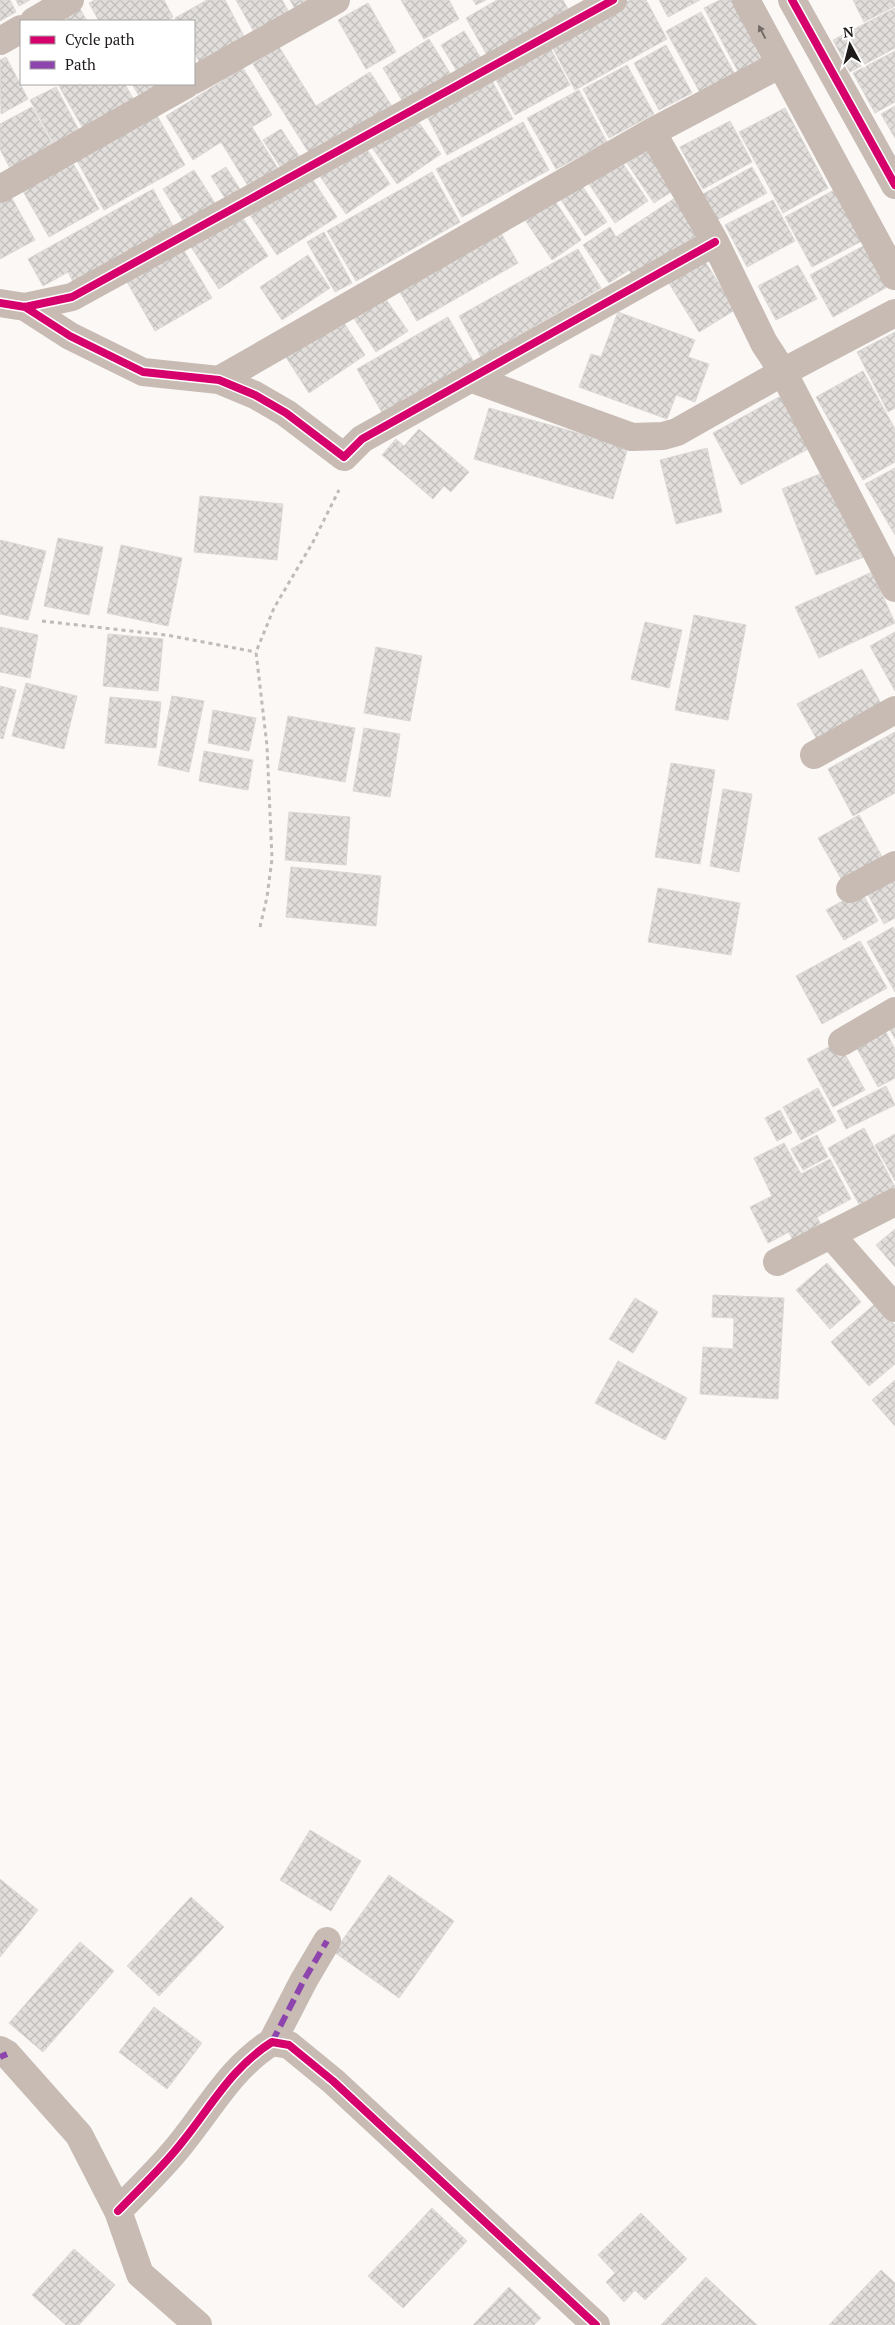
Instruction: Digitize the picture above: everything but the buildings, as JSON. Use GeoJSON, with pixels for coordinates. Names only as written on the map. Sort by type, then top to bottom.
{"type":"FeatureCollection","features":[{"type":"Feature","properties":{"kind":"street"},"geometry":{"type":"LineString","coordinates":[[36,20],[70,0]]}},
{"type":"Feature","properties":{"kind":"street"},"geometry":{"type":"LineString","coordinates":[[195,79],[336,0]]}},
{"type":"Feature","properties":{"kind":"street"},"geometry":{"type":"LineString","coordinates":[[13,305],[72,297],[578,8],[612,0]]}},
{"type":"Feature","properties":{"kind":"street"},"geometry":{"type":"LineString","coordinates":[[746,0],[779,65],[895,276]]}},
{"type":"Feature","properties":{"kind":"street"},"geometry":{"type":"LineString","coordinates":[[792,0],[895,185]]}},
{"type":"Feature","properties":{"kind":"street"},"geometry":{"type":"LineString","coordinates":[[0,41],[20,30]]}},
{"type":"Feature","properties":{"kind":"street"},"geometry":{"type":"LineString","coordinates":[[219,380],[652,132],[779,65]]}},
{"type":"Feature","properties":{"kind":"street"},"geometry":{"type":"LineString","coordinates":[[0,189],[185,85]]}},
{"type":"Feature","properties":{"kind":"street"},"geometry":{"type":"LineString","coordinates":[[652,132],[715,242],[764,343],[783,372],[895,588]]}},
{"type":"Feature","properties":{"kind":"street"},"geometry":{"type":"LineString","coordinates":[[13,305],[143,372],[219,380],[255,396],[286,413],[344,457],[362,439],[715,242]]}},
{"type":"Feature","properties":{"kind":"street"},"geometry":{"type":"LineString","coordinates":[[470,378],[632,437],[663,436],[677,432],[783,372],[895,313]]}},
{"type":"Feature","properties":{"kind":"street"},"geometry":{"type":"LineString","coordinates":[[814,755],[895,710]]}},
{"type":"Feature","properties":{"kind":"street"},"geometry":{"type":"LineString","coordinates":[[850,889],[895,865]]}},
{"type":"Feature","properties":{"kind":"street"},"geometry":{"type":"LineString","coordinates":[[842,1042],[895,1011]]}},
{"type":"Feature","properties":{"kind":"street"},"geometry":{"type":"LineString","coordinates":[[778,1262],[895,1202]]}},
{"type":"Feature","properties":{"kind":"street"},"geometry":{"type":"LineString","coordinates":[[831,1235],[895,1308]]}},
{"type":"Feature","properties":{"kind":"street"},"geometry":{"type":"LineString","coordinates":[[118,2211],[183,2142],[230,2078],[252,2054],[272,2042],[304,1980],[328,1941]]}},
{"type":"Feature","properties":{"kind":"street"},"geometry":{"type":"LineString","coordinates":[[272,2042],[290,2045],[333,2081],[596,2325]]}},
{"type":"Feature","properties":{"kind":"street"},"geometry":{"type":"LineString","coordinates":[[2,2054],[79,2135],[118,2211],[140,2274],[198,2325]]}},
{"type":"Feature","properties":{"kind":"path"},"geometry":{"type":"LineString","coordinates":[[260,927],[267,898],[272,859],[267,746],[256,652],[274,608],[338,493],[344,457]]}},
{"type":"Feature","properties":{"kind":"path"},"geometry":{"type":"LineString","coordinates":[[42,621],[166,635],[256,652]]}},
{"type":"Feature","properties":{"kind":"marked path"},"geometry":{"type":"LineString","coordinates":[[272,2042],[304,1980],[327,1941]]}},
{"type":"Feature","properties":{"kind":"marked path"},"geometry":{"type":"LineString","coordinates":[[0,2057],[7,2054]]}},
{"type":"Feature","properties":{"kind":"cycle path"},"geometry":{"type":"LineString","coordinates":[[0,303],[25,307],[72,297],[613,0]]}},
{"type":"Feature","properties":{"kind":"cycle path"},"geometry":{"type":"LineString","coordinates":[[792,0],[895,185]]}},
{"type":"Feature","properties":{"kind":"cycle path"},"geometry":{"type":"LineString","coordinates":[[25,307],[70,336],[143,372],[219,380],[255,395],[286,413],[344,457],[362,439],[715,242]]}},
{"type":"Feature","properties":{"kind":"cycle path"},"geometry":{"type":"LineString","coordinates":[[118,2211],[176,2150],[223,2087],[245,2063],[272,2042],[289,2045],[333,2081],[596,2325]]}}]}
